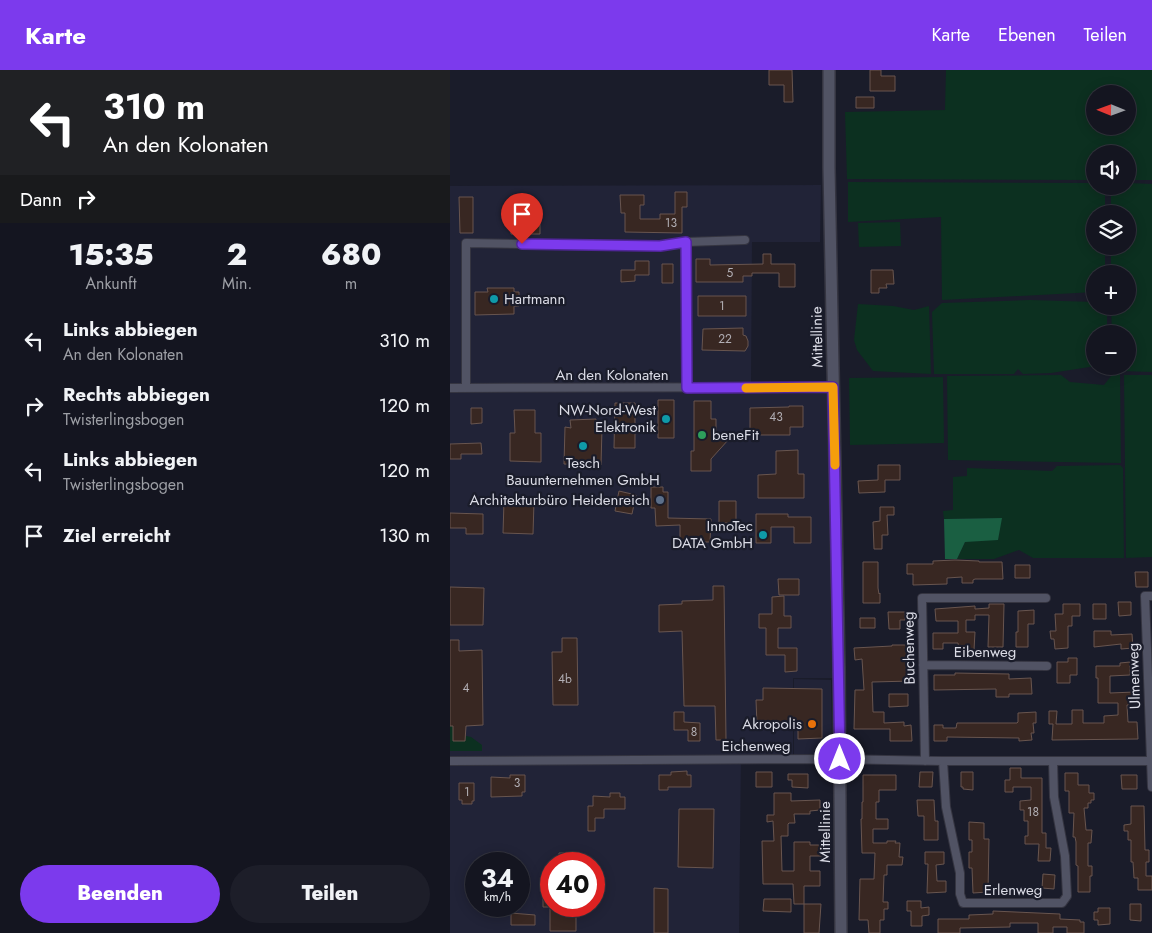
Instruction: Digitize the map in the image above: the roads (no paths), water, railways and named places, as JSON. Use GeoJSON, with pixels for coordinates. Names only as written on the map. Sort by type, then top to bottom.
{"type":"FeatureCollection","features":[{"type":"Feature","properties":{"kind":"street","name":"Mittellinie"},"geometry":{"type":"LineString","coordinates":[[829,70],[841,933]]}},
{"type":"Feature","properties":{"kind":"street"},"geometry":{"type":"LineString","coordinates":[[466,388],[466,243],[660,246],[686,242],[745,240]]}},
{"type":"Feature","properties":{"kind":"street"},"geometry":{"type":"LineString","coordinates":[[686,242],[687,388]]}},
{"type":"Feature","properties":{"kind":"street","name":"An den Kolonaten"},"geometry":{"type":"LineString","coordinates":[[450,388],[833,387]]}},
{"type":"Feature","properties":{"kind":"street","name":"Ulmenweg"},"geometry":{"type":"LineString","coordinates":[[1152,596],[1145,596],[1152,787]]}},
{"type":"Feature","properties":{"kind":"street","name":"Buchenweg"},"geometry":{"type":"LineString","coordinates":[[924,761],[922,598],[1046,598]]}},
{"type":"Feature","properties":{"kind":"street","name":"Eibenweg"},"geometry":{"type":"LineString","coordinates":[[923,666],[1047,666]]}},
{"type":"Feature","properties":{"kind":"street","name":"Eichenweg"},"geometry":{"type":"LineString","coordinates":[[450,761],[840,759],[1152,761]]}},
{"type":"Feature","properties":{"kind":"street","name":"Erlenweg"},"geometry":{"type":"LineString","coordinates":[[944,761],[946,807],[960,873],[960,894],[963,903],[1062,903],[1067,896],[1065,856],[1054,797],[1053,761]]}},
{"type":"Feature","properties":{"kind":"place","name":"Hartmann"},"geometry":{"type":"Point","coordinates":[494,299]}},
{"type":"Feature","properties":{"kind":"place","name":"NW-Nord-West Elektronik"},"geometry":{"type":"Point","coordinates":[666,419]}},
{"type":"Feature","properties":{"kind":"place","name":"beneFit"},"geometry":{"type":"Point","coordinates":[702,435]}},
{"type":"Feature","properties":{"kind":"place","name":"Tesch Bauunternehmen GmbH"},"geometry":{"type":"Point","coordinates":[583,446]}},
{"type":"Feature","properties":{"kind":"place","name":"Architekturbüro Heidenreich"},"geometry":{"type":"Point","coordinates":[660,500]}},
{"type":"Feature","properties":{"kind":"place","name":"InnoTec DATA GmbH"},"geometry":{"type":"Point","coordinates":[763,535]}},
{"type":"Feature","properties":{"kind":"place","name":"Akropolis"},"geometry":{"type":"Point","coordinates":[812,724]}}]}
